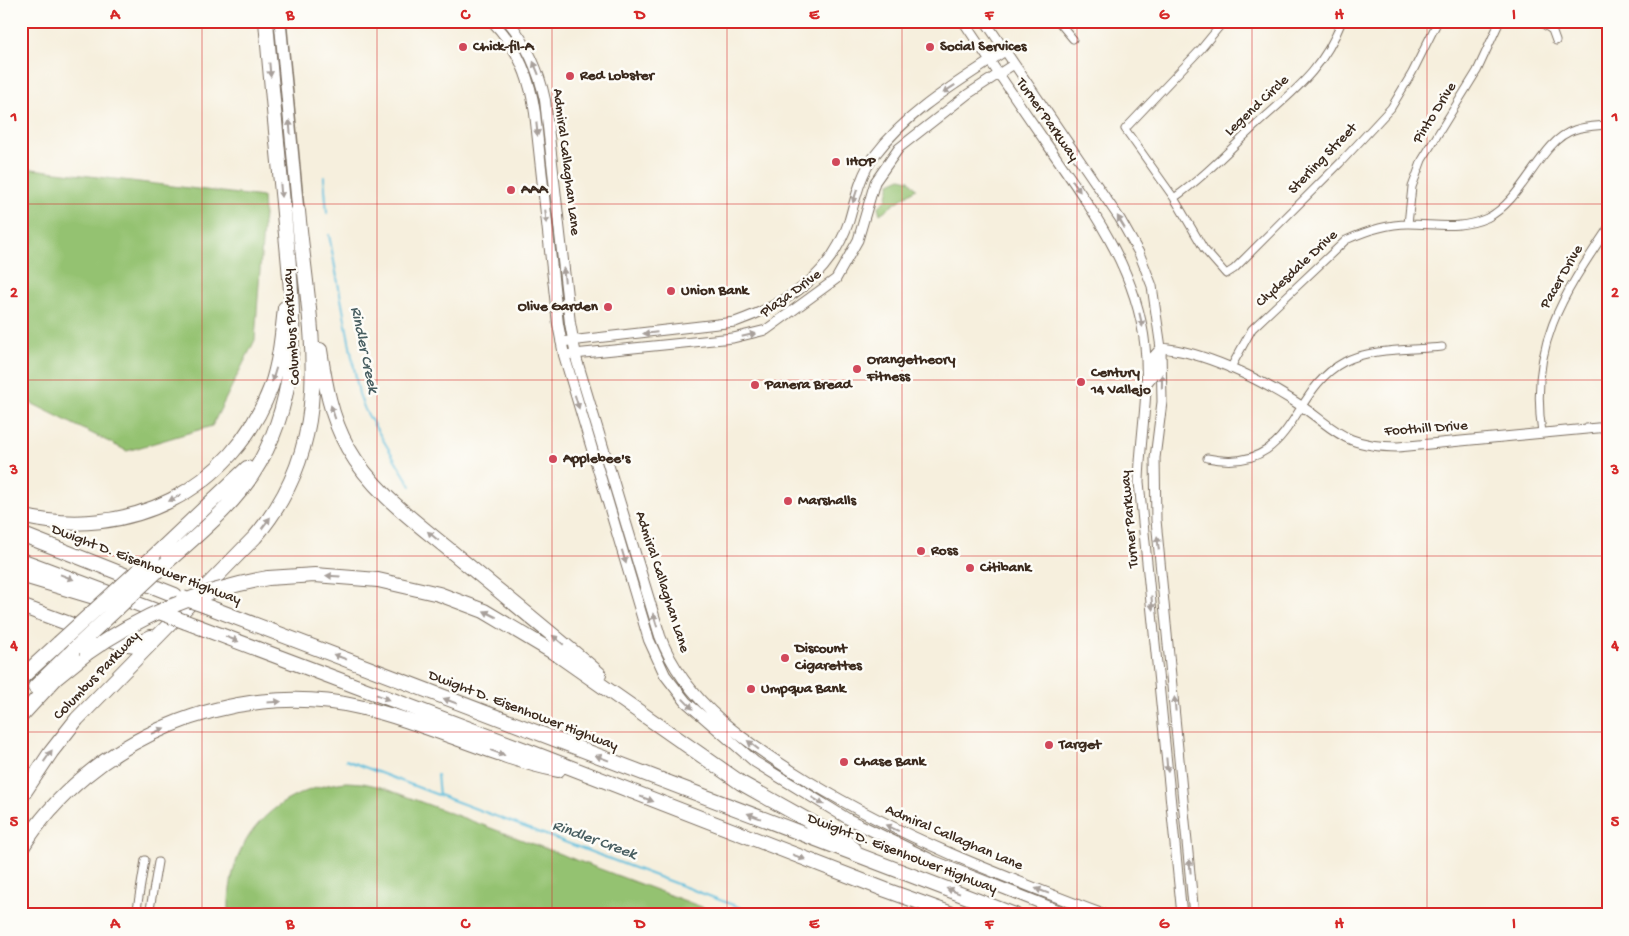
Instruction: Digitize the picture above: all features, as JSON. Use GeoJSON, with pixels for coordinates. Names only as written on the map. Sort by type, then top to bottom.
{"type":"FeatureCollection","features":[{"type":"Feature","properties":{"kind":"highway","name":"Columbus Parkway"},"geometry":{"type":"LineString","coordinates":[[21,703],[39,682],[80,651],[168,562],[222,513],[251,476],[266,450],[284,407],[290,377],[293,345],[289,275],[266,21]]}},
{"type":"Feature","properties":{"kind":"highway","name":"Columbus Parkway"},"geometry":{"type":"LineString","coordinates":[[21,797],[47,757],[72,724],[179,621],[265,526],[290,485],[302,455],[311,418],[313,378],[298,210]]}},
{"type":"Feature","properties":{"kind":"highway"},"geometry":{"type":"LineString","coordinates":[[300,225],[328,394],[343,438],[361,468],[392,501],[662,728]]}},
{"type":"Feature","properties":{"kind":"highway"},"geometry":{"type":"LineString","coordinates":[[21,516],[75,524],[126,517],[172,500],[193,487],[217,468],[248,431],[271,384],[282,340],[289,275]]}},
{"type":"Feature","properties":{"kind":"highway"},"geometry":{"type":"LineString","coordinates":[[21,678],[244,472],[259,452],[284,407]]}},
{"type":"Feature","properties":{"kind":"highway","name":"Dwight D. Eisenhower Highway"},"geometry":{"type":"LineString","coordinates":[[21,534],[175,595],[1015,915]]}},
{"type":"Feature","properties":{"kind":"highway"},"geometry":{"type":"LineString","coordinates":[[21,560],[528,751],[585,775],[955,915]]}},
{"type":"Feature","properties":{"kind":"highway"},"geometry":{"type":"LineString","coordinates":[[21,575],[90,597],[159,612]]}},
{"type":"Feature","properties":{"kind":"highway"},"geometry":{"type":"LineString","coordinates":[[21,716],[80,651],[170,605],[214,590],[268,578],[315,575],[362,578],[409,585],[455,599],[498,618],[523,633],[740,783],[843,840],[865,858]]}},
{"type":"Feature","properties":{"kind":"highway"},"geometry":{"type":"LineString","coordinates":[[21,606],[99,636],[132,645],[146,641],[179,621]]}},
{"type":"Feature","properties":{"kind":"highway"},"geometry":{"type":"LineString","coordinates":[[21,849],[62,796],[87,774],[115,754],[156,731],[185,719],[250,704],[306,701],[348,705],[410,722],[520,761],[585,775]]}},
{"type":"Feature","properties":{"kind":"main road","name":"Columbus Parkway"},"geometry":{"type":"LineString","coordinates":[[280,21],[298,210]]}},
{"type":"Feature","properties":{"kind":"main road","name":"Admiral Callaghan Lane"},"geometry":{"type":"LineString","coordinates":[[492,21],[509,42],[520,60],[534,102],[561,342],[649,640],[665,675],[686,702],[755,762],[855,823],[934,861],[1070,915]]}},
{"type":"Feature","properties":{"kind":"main road","name":"Admiral Callaghan Lane"},"geometry":{"type":"LineString","coordinates":[[508,21],[530,55],[539,77],[545,100],[575,354],[660,636],[675,669],[694,694],[761,752],[861,813],[943,852],[1104,915]]}},
{"type":"Feature","properties":{"kind":"street","name":"Turner Parkway"},"geometry":{"type":"LineString","coordinates":[[963,21],[1091,209],[1120,258],[1142,325],[1147,383],[1139,482],[1182,915]]}},
{"type":"Feature","properties":{"kind":"street","name":"Turner Parkway"},"geometry":{"type":"LineString","coordinates":[[985,21],[1089,172],[1139,254],[1152,286],[1161,348],[1162,402],[1155,458],[1156,520],[1194,915]]}},
{"type":"Feature","properties":{"kind":"street"},"geometry":{"type":"LineString","coordinates":[[1058,21],[1073,39]]}},
{"type":"Feature","properties":{"kind":"street"},"geometry":{"type":"LineString","coordinates":[[1174,198],[1125,129],[1201,50],[1224,21]]}},
{"type":"Feature","properties":{"kind":"street","name":"Legend Circle"},"geometry":{"type":"LineString","coordinates":[[1174,198],[1197,182],[1308,78],[1332,46],[1342,21]]}},
{"type":"Feature","properties":{"kind":"street","name":"Sterling Street"},"geometry":{"type":"LineString","coordinates":[[1174,198],[1204,249],[1226,274],[1234,269],[1340,164],[1391,108],[1412,73],[1438,21]]}},
{"type":"Feature","properties":{"kind":"street","name":"Pinto Drive"},"geometry":{"type":"LineString","coordinates":[[1408,224],[1412,187],[1422,160],[1477,71],[1500,21]]}},
{"type":"Feature","properties":{"kind":"street"},"geometry":{"type":"LineString","coordinates":[[1539,21],[1552,30],[1556,41]]}},
{"type":"Feature","properties":{"kind":"street","name":"Plaza Drive"},"geometry":{"type":"LineString","coordinates":[[561,342],[735,322],[762,313],[792,296],[830,262],[844,234],[854,198],[866,168],[876,153],[902,124],[931,101],[1005,51]]}},
{"type":"Feature","properties":{"kind":"street","name":"Plaza Drive"},"geometry":{"type":"LineString","coordinates":[[564,355],[733,338],[766,330],[836,279],[858,240],[875,182],[898,148],[968,94],[1014,64]]}},
{"type":"Feature","properties":{"kind":"street","name":"Clydesdale Drive"},"geometry":{"type":"LineString","coordinates":[[1230,369],[1252,329],[1346,240],[1380,227],[1408,224],[1461,226],[1487,218],[1511,200],[1553,144],[1572,130],[1608,126]]}},
{"type":"Feature","properties":{"kind":"street","name":"Pacer Drive"},"geometry":{"type":"LineString","coordinates":[[1542,433],[1540,377],[1550,326],[1557,309],[1608,228]]}},
{"type":"Feature","properties":{"kind":"street"},"geometry":{"type":"LineString","coordinates":[[1208,458],[1222,461],[1242,460],[1262,453],[1280,437],[1321,381],[1344,361],[1370,354],[1442,347]]}},
{"type":"Feature","properties":{"kind":"street"},"geometry":{"type":"LineString","coordinates":[[1147,383],[1154,374],[1153,357],[1161,348]]}},
{"type":"Feature","properties":{"kind":"street","name":"Foothill Drive"},"geometry":{"type":"LineString","coordinates":[[1161,348],[1187,352],[1230,369],[1302,407],[1343,437],[1378,446],[1398,447],[1608,426]]}},
{"type":"Feature","properties":{"kind":"street"},"geometry":{"type":"LineString","coordinates":[[136,915],[145,860]]}},
{"type":"Feature","properties":{"kind":"street"},"geometry":{"type":"LineString","coordinates":[[149,915],[158,862]]}},
{"type":"Feature","properties":{"kind":"green space"},"geometry":{"type":"Polygon","coordinates":[[[32,169],[263,197],[264,214],[255,340],[212,426],[127,451],[21,398],[21,171],[32,169]]]}},
{"type":"Feature","properties":{"kind":"green space"},"geometry":{"type":"Polygon","coordinates":[[[901,178],[909,180],[916,189],[880,214],[878,207],[886,200],[890,183],[901,178]]]}},
{"type":"Feature","properties":{"kind":"green space"},"geometry":{"type":"Polygon","coordinates":[[[346,782],[381,787],[723,915],[229,915],[230,888],[236,863],[245,842],[259,823],[276,808],[296,795],[320,787],[346,782]]]}},
{"type":"Feature","properties":{"kind":"waterway","name":"Rindler Creek"},"geometry":{"type":"LineString","coordinates":[[324,177],[327,213]]}},
{"type":"Feature","properties":{"kind":"waterway","name":"Rindler Creek"},"geometry":{"type":"LineString","coordinates":[[329,235],[359,394],[365,410],[411,486]]}},
{"type":"Feature","properties":{"kind":"waterway"},"geometry":{"type":"LineString","coordinates":[[346,760],[438,795]]}},
{"type":"Feature","properties":{"kind":"waterway","name":"Rindler Creek"},"geometry":{"type":"LineString","coordinates":[[437,775],[439,795],[760,915]]}},
{"type":"Feature","properties":{"kind":"place","name":"Chick-fil-A"},"geometry":{"type":"Point","coordinates":[463,47]}},
{"type":"Feature","properties":{"kind":"place","name":"Social Services"},"geometry":{"type":"Point","coordinates":[930,47]}},
{"type":"Feature","properties":{"kind":"place","name":"Red Lobster"},"geometry":{"type":"Point","coordinates":[570,76]}},
{"type":"Feature","properties":{"kind":"place","name":"IHOP"},"geometry":{"type":"Point","coordinates":[836,162]}},
{"type":"Feature","properties":{"kind":"place","name":"AAA"},"geometry":{"type":"Point","coordinates":[511,190]}},
{"type":"Feature","properties":{"kind":"place","name":"Union Bank"},"geometry":{"type":"Point","coordinates":[671,291]}},
{"type":"Feature","properties":{"kind":"place","name":"Olive Garden"},"geometry":{"type":"Point","coordinates":[608,307]}},
{"type":"Feature","properties":{"kind":"place","name":"Orangetheory Fitness"},"geometry":{"type":"Point","coordinates":[857,369]}},
{"type":"Feature","properties":{"kind":"place","name":"Century 14 Vallejo"},"geometry":{"type":"Point","coordinates":[1081,382]}},
{"type":"Feature","properties":{"kind":"place","name":"Panera Bread"},"geometry":{"type":"Point","coordinates":[755,385]}},
{"type":"Feature","properties":{"kind":"place","name":"Applebee's"},"geometry":{"type":"Point","coordinates":[553,459]}},
{"type":"Feature","properties":{"kind":"place","name":"Marshalls"},"geometry":{"type":"Point","coordinates":[788,501]}},
{"type":"Feature","properties":{"kind":"place","name":"Ross"},"geometry":{"type":"Point","coordinates":[921,551]}},
{"type":"Feature","properties":{"kind":"place","name":"Citibank"},"geometry":{"type":"Point","coordinates":[970,568]}},
{"type":"Feature","properties":{"kind":"place","name":"Discount Cigarettes"},"geometry":{"type":"Point","coordinates":[785,658]}},
{"type":"Feature","properties":{"kind":"place","name":"Umpqua Bank"},"geometry":{"type":"Point","coordinates":[751,689]}},
{"type":"Feature","properties":{"kind":"place","name":"Target"},"geometry":{"type":"Point","coordinates":[1049,745]}},
{"type":"Feature","properties":{"kind":"place","name":"Chase Bank"},"geometry":{"type":"Point","coordinates":[844,762]}}]}
